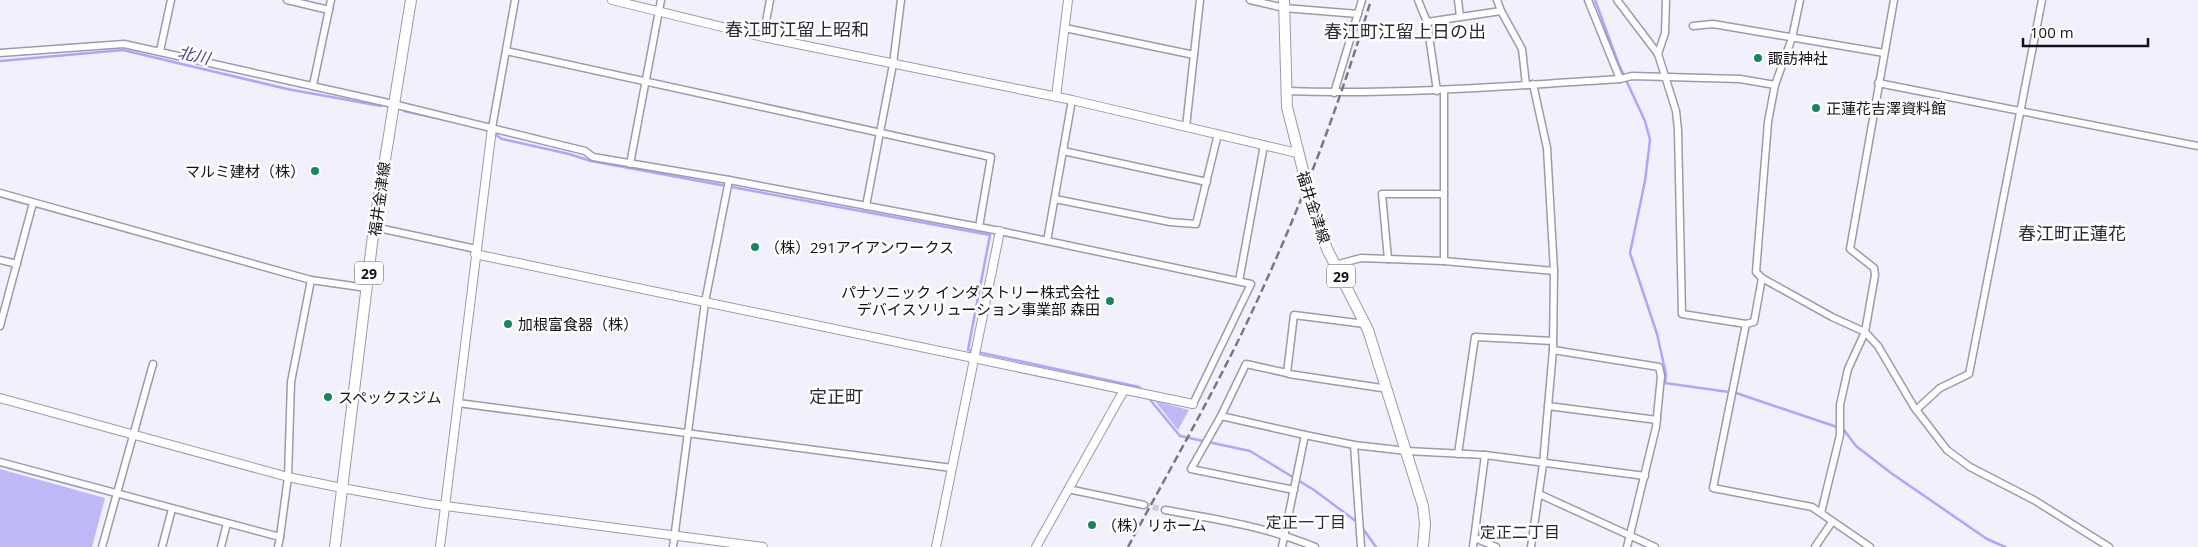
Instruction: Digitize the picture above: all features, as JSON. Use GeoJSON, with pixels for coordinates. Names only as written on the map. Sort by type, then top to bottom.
{"type":"FeatureCollection","features":[{"type":"Feature","properties":{"kind":"main road","name":"福井金津線"},"geometry":{"type":"LineString","coordinates":[[335,547],[374,228],[411,0]]}},
{"type":"Feature","properties":{"kind":"main road","name":"福井金津線"},"geometry":{"type":"LineString","coordinates":[[1284,4],[1286,91],[1289,119],[1297,153],[1317,221],[1335,265],[1365,324],[1388,389],[1423,506],[1425,524],[1423,547]]}},
{"type":"Feature","properties":{"kind":"street"},"geometry":{"type":"LineString","coordinates":[[160,51],[171,0]]}},
{"type":"Feature","properties":{"kind":"street"},"geometry":{"type":"LineString","coordinates":[[287,0],[329,10]]}},
{"type":"Feature","properties":{"kind":"street"},"geometry":{"type":"LineString","coordinates":[[313,85],[331,0]]}},
{"type":"Feature","properties":{"kind":"street"},"geometry":{"type":"LineString","coordinates":[[440,547],[492,128],[515,0]]}},
{"type":"Feature","properties":{"kind":"street"},"geometry":{"type":"LineString","coordinates":[[612,0],[763,37],[1072,100],[1297,153]]}},
{"type":"Feature","properties":{"kind":"street"},"geometry":{"type":"LineString","coordinates":[[630,164],[661,0]]}},
{"type":"Feature","properties":{"kind":"street"},"geometry":{"type":"LineString","coordinates":[[763,37],[770,0]]}},
{"type":"Feature","properties":{"kind":"street"},"geometry":{"type":"LineString","coordinates":[[866,206],[902,0]]}},
{"type":"Feature","properties":{"kind":"street"},"geometry":{"type":"LineString","coordinates":[[1056,97],[1068,0]]}},
{"type":"Feature","properties":{"kind":"street"},"geometry":{"type":"LineString","coordinates":[[1186,127],[1200,0]]}},
{"type":"Feature","properties":{"kind":"street"},"geometry":{"type":"LineString","coordinates":[[1250,0],[1358,14]]}},
{"type":"Feature","properties":{"kind":"street"},"geometry":{"type":"LineString","coordinates":[[1334,93],[1362,0]]}},
{"type":"Feature","properties":{"kind":"street"},"geometry":{"type":"LineString","coordinates":[[1418,0],[1427,22],[1440,91],[1444,194],[1444,261]]}},
{"type":"Feature","properties":{"kind":"street"},"geometry":{"type":"LineString","coordinates":[[1458,0],[1460,17]]}},
{"type":"Feature","properties":{"kind":"street"},"geometry":{"type":"LineString","coordinates":[[1497,0],[1522,49],[1529,84],[1547,148],[1554,271],[1553,350],[1544,464],[1531,547]]}},
{"type":"Feature","properties":{"kind":"street"},"geometry":{"type":"LineString","coordinates":[[1588,0],[1620,79]]}},
{"type":"Feature","properties":{"kind":"street"},"geometry":{"type":"LineString","coordinates":[[1617,0],[1658,54],[1676,112],[1680,152],[1682,314],[1746,324],[1754,322],[1762,278]]}},
{"type":"Feature","properties":{"kind":"street"},"geometry":{"type":"LineString","coordinates":[[1658,54],[1665,33],[1666,0]]}},
{"type":"Feature","properties":{"kind":"street"},"geometry":{"type":"LineString","coordinates":[[1800,0],[1792,38],[1775,85],[1768,122],[1756,272],[1762,278],[1832,317],[1865,332],[1878,346],[1916,410],[1947,450],[1970,467],[2034,500],[2109,547]]}},
{"type":"Feature","properties":{"kind":"street"},"geometry":{"type":"LineString","coordinates":[[1821,513],[1840,435],[1840,405],[1848,369],[1865,332],[1875,275],[1874,268],[1850,249],[1894,0]]}},
{"type":"Feature","properties":{"kind":"street"},"geometry":{"type":"LineString","coordinates":[[1916,410],[1940,388],[1969,374],[2042,0]]}},
{"type":"Feature","properties":{"kind":"street"},"geometry":{"type":"LineString","coordinates":[[1427,22],[1501,11]]}},
{"type":"Feature","properties":{"kind":"street"},"geometry":{"type":"LineString","coordinates":[[1693,26],[1713,24],[1884,52]]}},
{"type":"Feature","properties":{"kind":"street"},"geometry":{"type":"LineString","coordinates":[[1065,28],[1194,55]]}},
{"type":"Feature","properties":{"kind":"street"},"geometry":{"type":"LineString","coordinates":[[0,53],[124,44],[393,104],[585,151],[593,157],[730,180],[1000,231],[1251,284],[1193,404],[705,302],[374,228]]}},
{"type":"Feature","properties":{"kind":"street"},"geometry":{"type":"LineString","coordinates":[[506,51],[991,157],[979,227]]}},
{"type":"Feature","properties":{"kind":"street"},"geometry":{"type":"LineString","coordinates":[[1286,91],[1334,93],[1440,91],[1620,79],[1632,76],[1740,79],[1775,85]]}},
{"type":"Feature","properties":{"kind":"street"},"geometry":{"type":"LineString","coordinates":[[1878,83],[2198,146]]}},
{"type":"Feature","properties":{"kind":"street"},"geometry":{"type":"LineString","coordinates":[[1047,241],[1072,100]]}},
{"type":"Feature","properties":{"kind":"street"},"geometry":{"type":"LineString","coordinates":[[1055,199],[1170,222],[1196,224],[1218,134]]}},
{"type":"Feature","properties":{"kind":"street"},"geometry":{"type":"LineString","coordinates":[[1239,281],[1264,145]]}},
{"type":"Feature","properties":{"kind":"street"},"geometry":{"type":"LineString","coordinates":[[1063,151],[1207,182]]}},
{"type":"Feature","properties":{"kind":"street"},"geometry":{"type":"LineString","coordinates":[[673,547],[705,302],[730,180]]}},
{"type":"Feature","properties":{"kind":"street"},"geometry":{"type":"LineString","coordinates":[[0,194],[311,280],[367,288]]}},
{"type":"Feature","properties":{"kind":"street"},"geometry":{"type":"LineString","coordinates":[[1388,259],[1382,194],[1444,194]]}},
{"type":"Feature","properties":{"kind":"street"},"geometry":{"type":"LineString","coordinates":[[0,326],[34,203]]}},
{"type":"Feature","properties":{"kind":"street"},"geometry":{"type":"LineString","coordinates":[[936,547],[1000,231]]}},
{"type":"Feature","properties":{"kind":"street"},"geometry":{"type":"LineString","coordinates":[[1335,265],[1361,258],[1444,261],[1554,271]]}},
{"type":"Feature","properties":{"kind":"street"},"geometry":{"type":"LineString","coordinates":[[0,260],[17,264]]}},
{"type":"Feature","properties":{"kind":"street"},"geometry":{"type":"LineString","coordinates":[[278,547],[288,477],[291,382],[311,280]]}},
{"type":"Feature","properties":{"kind":"street"},"geometry":{"type":"LineString","coordinates":[[1294,490],[1191,469],[1221,416],[1246,364],[1286,373],[1294,315],[1365,324]]}},
{"type":"Feature","properties":{"kind":"street"},"geometry":{"type":"LineString","coordinates":[[1746,324],[1713,488],[1812,507],[1870,547]]}},
{"type":"Feature","properties":{"kind":"street"},"geometry":{"type":"LineString","coordinates":[[1458,454],[1475,337],[1553,341]]}},
{"type":"Feature","properties":{"kind":"street"},"geometry":{"type":"LineString","coordinates":[[1553,350],[1659,367],[1661,376],[1657,420],[1627,547]]}},
{"type":"Feature","properties":{"kind":"street"},"geometry":{"type":"LineString","coordinates":[[102,547],[153,364]]}},
{"type":"Feature","properties":{"kind":"street"},"geometry":{"type":"LineString","coordinates":[[1289,374],[1388,389]]}},
{"type":"Feature","properties":{"kind":"street"},"geometry":{"type":"LineString","coordinates":[[1036,547],[1124,390]]}},
{"type":"Feature","properties":{"kind":"street"},"geometry":{"type":"LineString","coordinates":[[0,398],[288,477],[342,488],[445,506],[763,547]]}},
{"type":"Feature","properties":{"kind":"street"},"geometry":{"type":"LineString","coordinates":[[458,403],[688,435],[952,468]]}},
{"type":"Feature","properties":{"kind":"street"},"geometry":{"type":"LineString","coordinates":[[1548,406],[1657,420]]}},
{"type":"Feature","properties":{"kind":"street"},"geometry":{"type":"LineString","coordinates":[[1221,416],[1354,445],[1407,451],[1485,455],[1645,476]]}},
{"type":"Feature","properties":{"kind":"street"},"geometry":{"type":"LineString","coordinates":[[1282,547],[1306,435]]}},
{"type":"Feature","properties":{"kind":"street"},"geometry":{"type":"LineString","coordinates":[[1354,445],[1361,547]]}},
{"type":"Feature","properties":{"kind":"street"},"geometry":{"type":"LineString","coordinates":[[1473,547],[1485,455]]}},
{"type":"Feature","properties":{"kind":"street"},"geometry":{"type":"LineString","coordinates":[[0,462],[280,537]]}},
{"type":"Feature","properties":{"kind":"street"},"geometry":{"type":"LineString","coordinates":[[1068,489],[1144,504]]}},
{"type":"Feature","properties":{"kind":"street"},"geometry":{"type":"LineString","coordinates":[[1539,494],[1655,547]]}},
{"type":"Feature","properties":{"kind":"street"},"geometry":{"type":"LineString","coordinates":[[162,547],[172,508]]}},
{"type":"Feature","properties":{"kind":"street"},"geometry":{"type":"LineString","coordinates":[[1165,510],[1285,534],[1315,547]]}},
{"type":"Feature","properties":{"kind":"street"},"geometry":{"type":"LineString","coordinates":[[1816,547],[1832,522]]}},
{"type":"Feature","properties":{"kind":"street"},"geometry":{"type":"LineString","coordinates":[[221,547],[227,523]]}},
{"type":"Feature","properties":{"kind":"street"},"geometry":{"type":"LineString","coordinates":[[1475,538],[1496,547]]}},
{"type":"Feature","properties":{"kind":"shaded area"},"geometry":{"type":"Polygon","coordinates":[[[1155,401],[1189,410],[1178,430],[1155,401]]]}},
{"type":"Feature","properties":{"kind":"shaded area"},"geometry":{"type":"Polygon","coordinates":[[[0,469],[105,498],[92,547],[0,547],[0,469]]]}},
{"type":"Feature","properties":{"kind":"waterway"},"geometry":{"type":"LineString","coordinates":[[1595,0],[1619,65],[1645,121],[1650,140],[1645,181],[1630,253],[1657,334],[1666,374],[1665,383],[1736,393],[1844,430],[1856,446],[1891,473],[1987,539],[2005,547]]}},
{"type":"Feature","properties":{"kind":"waterway","name":"北川"},"geometry":{"type":"LineString","coordinates":[[0,61],[123,50],[287,89],[381,106]]}},
{"type":"Feature","properties":{"kind":"waterway"},"geometry":{"type":"LineString","coordinates":[[404,111],[445,120]]}},
{"type":"Feature","properties":{"kind":"waterway"},"geometry":{"type":"LineString","coordinates":[[493,133],[502,139],[569,154],[591,161],[990,235],[968,350],[1139,387],[1142,390]]}},
{"type":"Feature","properties":{"kind":"waterway"},"geometry":{"type":"LineString","coordinates":[[1147,396],[1180,436],[1250,451],[1314,490],[1357,522]]}},
{"type":"Feature","properties":{"kind":"waterway"},"geometry":{"type":"LineString","coordinates":[[1361,526],[1376,547]]}},
{"type":"Feature","properties":{"kind":"tunnel"},"geometry":{"type":"LineString","coordinates":[[1144,505],[1165,510]]}},
{"type":"Feature","properties":{"kind":"railway"},"geometry":{"type":"LineString","coordinates":[[1128,547],[1226,365],[1277,256],[1328,129],[1371,0]]}},
{"type":"Feature","properties":{"kind":"place","name":"諏訪神社"},"geometry":{"type":"Point","coordinates":[1758,58]}},
{"type":"Feature","properties":{"kind":"place","name":"正蓮花吉澤資料館"},"geometry":{"type":"Point","coordinates":[1816,108]}},
{"type":"Feature","properties":{"kind":"place","name":"マルミ建材（株）"},"geometry":{"type":"Point","coordinates":[315,171]}},
{"type":"Feature","properties":{"kind":"place","name":"（株）291アイアンワークス"},"geometry":{"type":"Point","coordinates":[755,247]}},
{"type":"Feature","properties":{"kind":"place","name":"パナソニック インダストリー株式会社 デバイスソリューション事業部 森田"},"geometry":{"type":"Point","coordinates":[1110,301]}},
{"type":"Feature","properties":{"kind":"place","name":"加根富食器（株）"},"geometry":{"type":"Point","coordinates":[508,324]}},
{"type":"Feature","properties":{"kind":"place","name":"スペックスジム"},"geometry":{"type":"Point","coordinates":[328,397]}},
{"type":"Feature","properties":{"kind":"place","name":"（株）リホーム"},"geometry":{"type":"Point","coordinates":[1092,525]}},
{"type":"Feature","properties":{"kind":"district","name":"春江町江留上昭和"},"geometry":{"type":"Point","coordinates":[797,29]}},
{"type":"Feature","properties":{"kind":"district","name":"春江町江留上日の出"},"geometry":{"type":"Point","coordinates":[1405,31]}},
{"type":"Feature","properties":{"kind":"district","name":"春江町正蓮花"},"geometry":{"type":"Point","coordinates":[2072,233]}},
{"type":"Feature","properties":{"kind":"district","name":"定正町"},"geometry":{"type":"Point","coordinates":[836,396]}},
{"type":"Feature","properties":{"kind":"district","name":"定正一丁目"},"geometry":{"type":"Point","coordinates":[1306,522]}},
{"type":"Feature","properties":{"kind":"district","name":"定正二丁目"},"geometry":{"type":"Point","coordinates":[1520,532]}}]}
